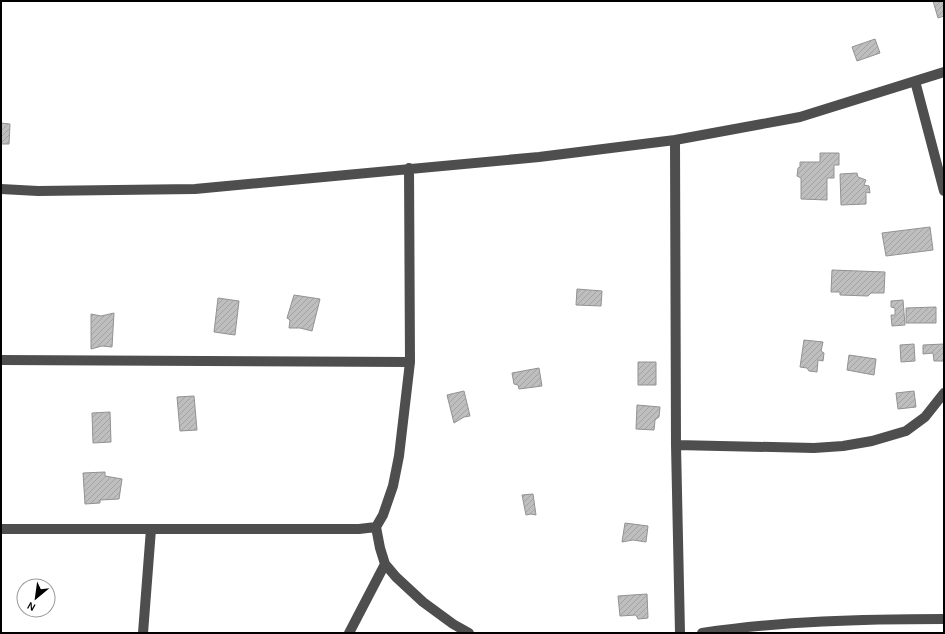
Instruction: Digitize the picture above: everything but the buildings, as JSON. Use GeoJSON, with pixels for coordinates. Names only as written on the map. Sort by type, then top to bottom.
{"type":"FeatureCollection","features":[{"type":"Feature","properties":{"kind":"street"},"geometry":{"type":"LineString","coordinates":[[1,190],[195,190],[409,168],[539,157],[675,140],[800,117],[944,72]]}},
{"type":"Feature","properties":{"kind":"street"},"geometry":{"type":"LineString","coordinates":[[915,81],[944,191]]}},
{"type":"Feature","properties":{"kind":"street"},"geometry":{"type":"LineString","coordinates":[[675,140],[676,445],[680,633]]}},
{"type":"Feature","properties":{"kind":"street"},"geometry":{"type":"LineString","coordinates":[[409,168],[410,362],[399,456],[393,486],[383,515],[376,527],[385,564],[396,577],[423,602],[453,624],[469,633]]}},
{"type":"Feature","properties":{"kind":"street"},"geometry":{"type":"LineString","coordinates":[[1,360],[410,362]]}},
{"type":"Feature","properties":{"kind":"street"},"geometry":{"type":"LineString","coordinates":[[676,445],[814,448],[843,446],[872,441],[906,431],[925,417],[944,393]]}},
{"type":"Feature","properties":{"kind":"street"},"geometry":{"type":"LineString","coordinates":[[1,529],[360,529],[376,527]]}},
{"type":"Feature","properties":{"kind":"street"},"geometry":{"type":"LineString","coordinates":[[143,633],[151,529]]}},
{"type":"Feature","properties":{"kind":"street"},"geometry":{"type":"LineString","coordinates":[[349,633],[385,564]]}},
{"type":"Feature","properties":{"kind":"street"},"geometry":{"type":"LineString","coordinates":[[702,633],[798,622],[944,618]]}}]}
